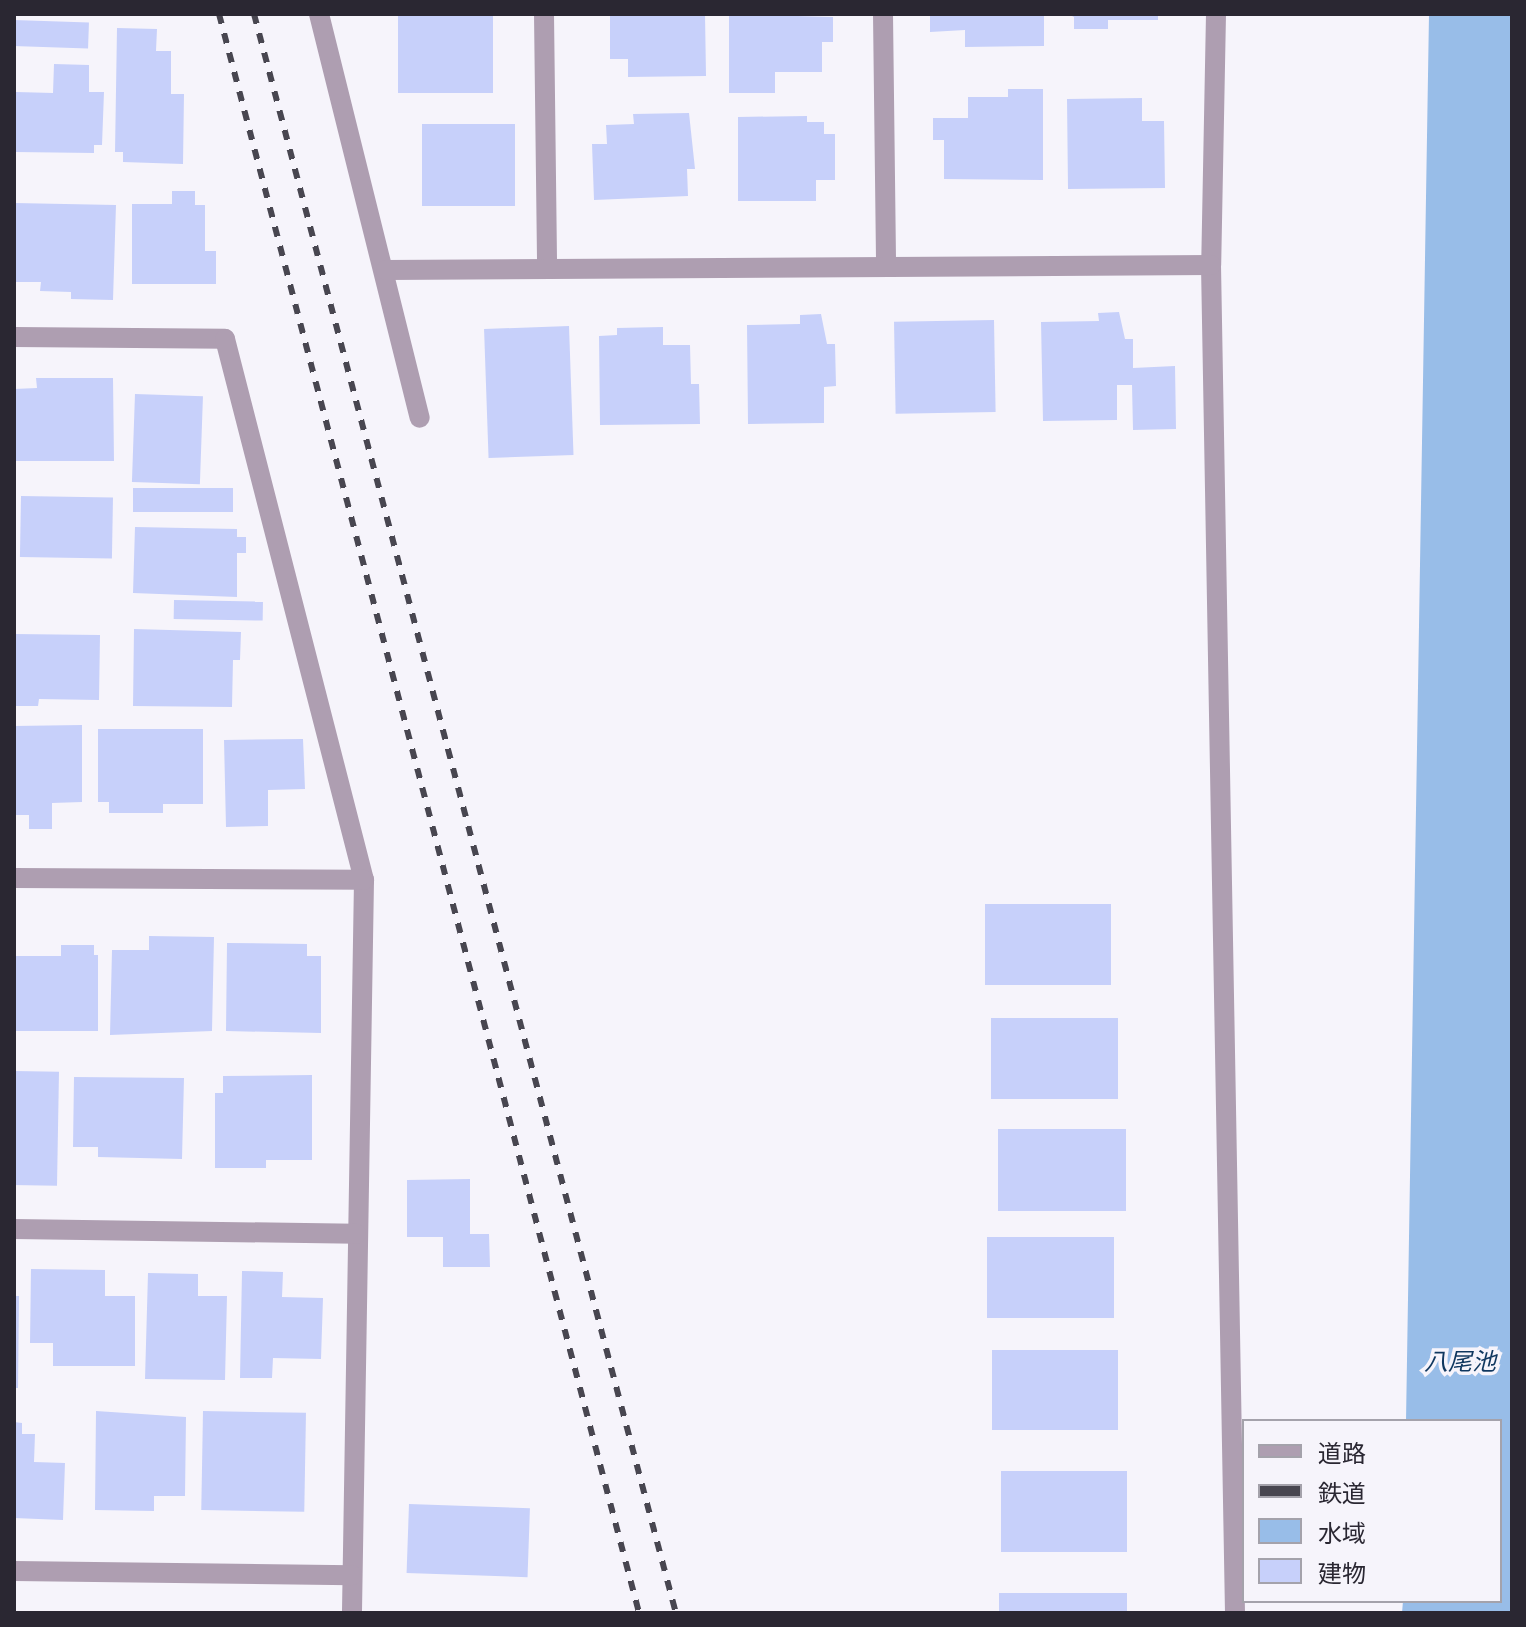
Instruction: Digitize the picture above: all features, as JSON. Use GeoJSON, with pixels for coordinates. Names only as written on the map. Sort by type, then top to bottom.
{"type":"FeatureCollection","features":[{"type":"Feature","properties":{"kind":"street"},"geometry":{"type":"LineString","coordinates":[[319,14],[386,270],[420,418]]}},
{"type":"Feature","properties":{"kind":"street"},"geometry":{"type":"LineString","coordinates":[[544,14],[547,269]]}},
{"type":"Feature","properties":{"kind":"street"},"geometry":{"type":"LineString","coordinates":[[883,14],[886,267]]}},
{"type":"Feature","properties":{"kind":"street"},"geometry":{"type":"LineString","coordinates":[[1216,14],[1211,265],[1235,1613]]}},
{"type":"Feature","properties":{"kind":"street"},"geometry":{"type":"LineString","coordinates":[[386,270],[1211,265]]}},
{"type":"Feature","properties":{"kind":"street"},"geometry":{"type":"LineString","coordinates":[[14,337],[225,339],[364,880],[352,1613]]}},
{"type":"Feature","properties":{"kind":"street"},"geometry":{"type":"LineString","coordinates":[[14,878],[364,880]]}},
{"type":"Feature","properties":{"kind":"street"},"geometry":{"type":"LineString","coordinates":[[14,1229],[356,1234]]}},
{"type":"Feature","properties":{"kind":"street"},"geometry":{"type":"LineString","coordinates":[[14,1571],[352,1575]]}},
{"type":"Feature","properties":{"kind":"water","name":"八尾池"},"geometry":{"type":"Polygon","coordinates":[[[1429,14],[1512,14],[1512,1613],[1402,1613],[1403,1603],[1502,1603],[1502,1419],[1406,1419],[1429,14]]]}},
{"type":"Feature","properties":{"kind":"building"},"geometry":{"type":"Polygon","coordinates":[[[398,14],[493,14],[493,93],[398,93],[398,14]]]}},
{"type":"Feature","properties":{"kind":"building"},"geometry":{"type":"Polygon","coordinates":[[[610,14],[705,14],[706,76],[628,77],[628,59],[610,59],[610,14]]]}},
{"type":"Feature","properties":{"kind":"building"},"geometry":{"type":"Polygon","coordinates":[[[729,14],[833,17],[833,42],[822,42],[822,72],[775,72],[775,93],[729,93],[729,14]]]}},
{"type":"Feature","properties":{"kind":"building"},"geometry":{"type":"Polygon","coordinates":[[[930,14],[1044,14],[1044,46],[965,47],[965,30],[930,32],[930,14]]]}},
{"type":"Feature","properties":{"kind":"building"},"geometry":{"type":"Polygon","coordinates":[[[1068,14],[1158,14],[1158,20],[1108,20],[1108,29],[1074,29],[1074,17],[1068,14]]]}},
{"type":"Feature","properties":{"kind":"building"},"geometry":{"type":"Polygon","coordinates":[[[14,20],[89,23],[88,49],[14,46],[14,20]]]}},
{"type":"Feature","properties":{"kind":"building"},"geometry":{"type":"Polygon","coordinates":[[[117,28],[157,29],[156,51],[171,51],[171,94],[184,94],[183,164],[123,162],[123,152],[115,152],[117,28]]]}},
{"type":"Feature","properties":{"kind":"building"},"geometry":{"type":"Polygon","coordinates":[[[54,64],[89,65],[89,92],[104,92],[102,145],[94,145],[94,153],[15,152],[16,92],[53,93],[54,64]]]}},
{"type":"Feature","properties":{"kind":"building"},"geometry":{"type":"Polygon","coordinates":[[[1008,89],[1043,89],[1043,180],[944,179],[944,140],[933,140],[933,118],[968,118],[968,97],[1008,97],[1008,89]]]}},
{"type":"Feature","properties":{"kind":"building"},"geometry":{"type":"Polygon","coordinates":[[[1142,98],[1142,121],[1164,121],[1165,188],[1068,189],[1067,99],[1142,98]]]}},
{"type":"Feature","properties":{"kind":"building"},"geometry":{"type":"Polygon","coordinates":[[[689,113],[695,169],[687,169],[688,196],[594,200],[592,144],[607,144],[606,125],[634,124],[633,114],[689,113]]]}},
{"type":"Feature","properties":{"kind":"building"},"geometry":{"type":"Polygon","coordinates":[[[807,116],[807,122],[824,122],[824,134],[835,134],[835,180],[816,180],[816,201],[738,201],[738,117],[807,116]]]}},
{"type":"Feature","properties":{"kind":"building"},"geometry":{"type":"Polygon","coordinates":[[[422,124],[515,124],[515,206],[422,206],[422,124]]]}},
{"type":"Feature","properties":{"kind":"building"},"geometry":{"type":"Polygon","coordinates":[[[172,191],[195,191],[195,205],[205,205],[205,251],[216,251],[216,284],[132,284],[132,204],[172,204],[172,191]]]}},
{"type":"Feature","properties":{"kind":"building"},"geometry":{"type":"Polygon","coordinates":[[[14,203],[116,205],[113,300],[71,299],[71,292],[40,291],[41,282],[14,282],[14,203]]]}},
{"type":"Feature","properties":{"kind":"building"},"geometry":{"type":"Polygon","coordinates":[[[1119,312],[1125,339],[1133,339],[1133,368],[1175,366],[1176,429],[1133,430],[1132,385],[1117,385],[1117,420],[1043,421],[1041,322],[1099,321],[1098,313],[1119,312]]]}},
{"type":"Feature","properties":{"kind":"building"},"geometry":{"type":"Polygon","coordinates":[[[821,314],[827,344],[835,344],[836,386],[824,387],[824,423],[748,424],[747,325],[800,324],[800,315],[821,314]]]}},
{"type":"Feature","properties":{"kind":"building"},"geometry":{"type":"Polygon","coordinates":[[[994,320],[996,412],[896,414],[894,322],[994,320]]]}},
{"type":"Feature","properties":{"kind":"building"},"geometry":{"type":"Polygon","coordinates":[[[569,326],[574,455],[489,458],[484,329],[569,326]]]}},
{"type":"Feature","properties":{"kind":"building"},"geometry":{"type":"Polygon","coordinates":[[[663,327],[663,345],[690,345],[691,384],[699,384],[700,424],[600,425],[599,336],[617,335],[617,328],[663,327]]]}},
{"type":"Feature","properties":{"kind":"building"},"geometry":{"type":"Polygon","coordinates":[[[36,378],[113,378],[114,461],[14,461],[14,389],[37,388],[36,378]]]}},
{"type":"Feature","properties":{"kind":"building"},"geometry":{"type":"Polygon","coordinates":[[[135,394],[203,396],[200,484],[132,482],[135,394]]]}},
{"type":"Feature","properties":{"kind":"building"},"geometry":{"type":"Polygon","coordinates":[[[133,488],[233,488],[233,512],[133,512],[133,488]]]}},
{"type":"Feature","properties":{"kind":"building"},"geometry":{"type":"Polygon","coordinates":[[[21,496],[113,498],[112,559],[20,557],[21,496]]]}},
{"type":"Feature","properties":{"kind":"building"},"geometry":{"type":"Polygon","coordinates":[[[135,527],[237,529],[237,537],[246,537],[246,553],[237,553],[237,597],[133,593],[135,527]]]}},
{"type":"Feature","properties":{"kind":"building"},"geometry":{"type":"Polygon","coordinates":[[[174,600],[263,602],[263,621],[174,619],[174,600]]]}},
{"type":"Feature","properties":{"kind":"building"},"geometry":{"type":"Polygon","coordinates":[[[134,629],[241,632],[240,660],[233,660],[232,707],[133,706],[134,629]]]}},
{"type":"Feature","properties":{"kind":"building"},"geometry":{"type":"Polygon","coordinates":[[[14,634],[100,635],[99,700],[39,699],[38,706],[14,706],[14,634]]]}},
{"type":"Feature","properties":{"kind":"building"},"geometry":{"type":"Polygon","coordinates":[[[82,725],[82,802],[52,803],[52,829],[29,829],[29,815],[14,815],[14,726],[82,725]]]}},
{"type":"Feature","properties":{"kind":"building"},"geometry":{"type":"Polygon","coordinates":[[[98,729],[203,729],[203,804],[163,804],[163,813],[109,813],[109,802],[98,802],[98,729]]]}},
{"type":"Feature","properties":{"kind":"building"},"geometry":{"type":"Polygon","coordinates":[[[303,739],[305,789],[268,790],[268,826],[226,827],[224,740],[303,739]]]}},
{"type":"Feature","properties":{"kind":"building"},"geometry":{"type":"Polygon","coordinates":[[[985,904],[1111,904],[1111,985],[985,985],[985,904]]]}},
{"type":"Feature","properties":{"kind":"building"},"geometry":{"type":"Polygon","coordinates":[[[149,936],[214,937],[212,1031],[110,1035],[112,950],[149,950],[149,936]]]}},
{"type":"Feature","properties":{"kind":"building"},"geometry":{"type":"Polygon","coordinates":[[[227,943],[307,944],[307,956],[321,956],[321,1033],[226,1031],[227,943]]]}},
{"type":"Feature","properties":{"kind":"building"},"geometry":{"type":"Polygon","coordinates":[[[61,945],[94,945],[94,955],[98,955],[98,1031],[14,1031],[14,956],[61,956],[61,945]]]}},
{"type":"Feature","properties":{"kind":"building"},"geometry":{"type":"Polygon","coordinates":[[[991,1018],[1118,1018],[1118,1099],[991,1099],[991,1018]]]}},
{"type":"Feature","properties":{"kind":"building"},"geometry":{"type":"Polygon","coordinates":[[[14,1071],[59,1072],[57,1186],[14,1185],[14,1071]]]}},
{"type":"Feature","properties":{"kind":"building"},"geometry":{"type":"Polygon","coordinates":[[[312,1075],[312,1160],[266,1160],[266,1168],[215,1168],[215,1093],[223,1093],[223,1076],[312,1075]]]}},
{"type":"Feature","properties":{"kind":"building"},"geometry":{"type":"Polygon","coordinates":[[[74,1077],[184,1078],[182,1159],[98,1157],[98,1147],[73,1147],[74,1077]]]}},
{"type":"Feature","properties":{"kind":"building"},"geometry":{"type":"Polygon","coordinates":[[[998,1129],[1126,1129],[1126,1211],[998,1211],[998,1129]]]}},
{"type":"Feature","properties":{"kind":"building"},"geometry":{"type":"Polygon","coordinates":[[[470,1179],[470,1234],[489,1234],[490,1267],[443,1267],[443,1237],[407,1237],[407,1180],[470,1179]]]}},
{"type":"Feature","properties":{"kind":"building"},"geometry":{"type":"Polygon","coordinates":[[[987,1237],[1114,1237],[1114,1318],[987,1318],[987,1237]]]}},
{"type":"Feature","properties":{"kind":"building"},"geometry":{"type":"Polygon","coordinates":[[[31,1269],[105,1270],[105,1296],[135,1296],[135,1366],[53,1366],[53,1343],[30,1343],[31,1269]]]}},
{"type":"Feature","properties":{"kind":"building"},"geometry":{"type":"Polygon","coordinates":[[[242,1271],[283,1272],[282,1297],[323,1298],[321,1359],[273,1358],[272,1378],[240,1378],[242,1271]]]}},
{"type":"Feature","properties":{"kind":"building"},"geometry":{"type":"Polygon","coordinates":[[[148,1273],[198,1274],[198,1296],[227,1296],[225,1380],[145,1379],[148,1273]]]}},
{"type":"Feature","properties":{"kind":"building"},"geometry":{"type":"Polygon","coordinates":[[[14,1296],[19,1296],[18,1388],[14,1388],[14,1296]]]}},
{"type":"Feature","properties":{"kind":"building"},"geometry":{"type":"Polygon","coordinates":[[[992,1350],[1118,1350],[1118,1430],[992,1430],[992,1350]]]}},
{"type":"Feature","properties":{"kind":"building"},"geometry":{"type":"Polygon","coordinates":[[[96,1411],[186,1417],[185,1496],[154,1496],[154,1511],[95,1510],[96,1411]]]}},
{"type":"Feature","properties":{"kind":"building"},"geometry":{"type":"Polygon","coordinates":[[[203,1411],[306,1413],[304,1512],[201,1510],[203,1411]]]}},
{"type":"Feature","properties":{"kind":"building"},"geometry":{"type":"Polygon","coordinates":[[[14,1422],[22,1423],[22,1434],[35,1434],[34,1462],[65,1463],[63,1520],[14,1518],[14,1422]]]}},
{"type":"Feature","properties":{"kind":"building"},"geometry":{"type":"Polygon","coordinates":[[[1001,1471],[1127,1471],[1127,1552],[1001,1552],[1001,1471]]]}},
{"type":"Feature","properties":{"kind":"building"},"geometry":{"type":"Polygon","coordinates":[[[409,1504],[530,1508],[528,1577],[407,1573],[409,1504]]]}},
{"type":"Feature","properties":{"kind":"building"},"geometry":{"type":"Polygon","coordinates":[[[999,1593],[1127,1593],[1127,1613],[999,1613],[999,1593]]]}},
{"type":"Feature","properties":{"kind":"railway"},"geometry":{"type":"LineString","coordinates":[[219,14],[639,1613]]}},
{"type":"Feature","properties":{"kind":"railway"},"geometry":{"type":"LineString","coordinates":[[254,14],[676,1613]]}}]}
